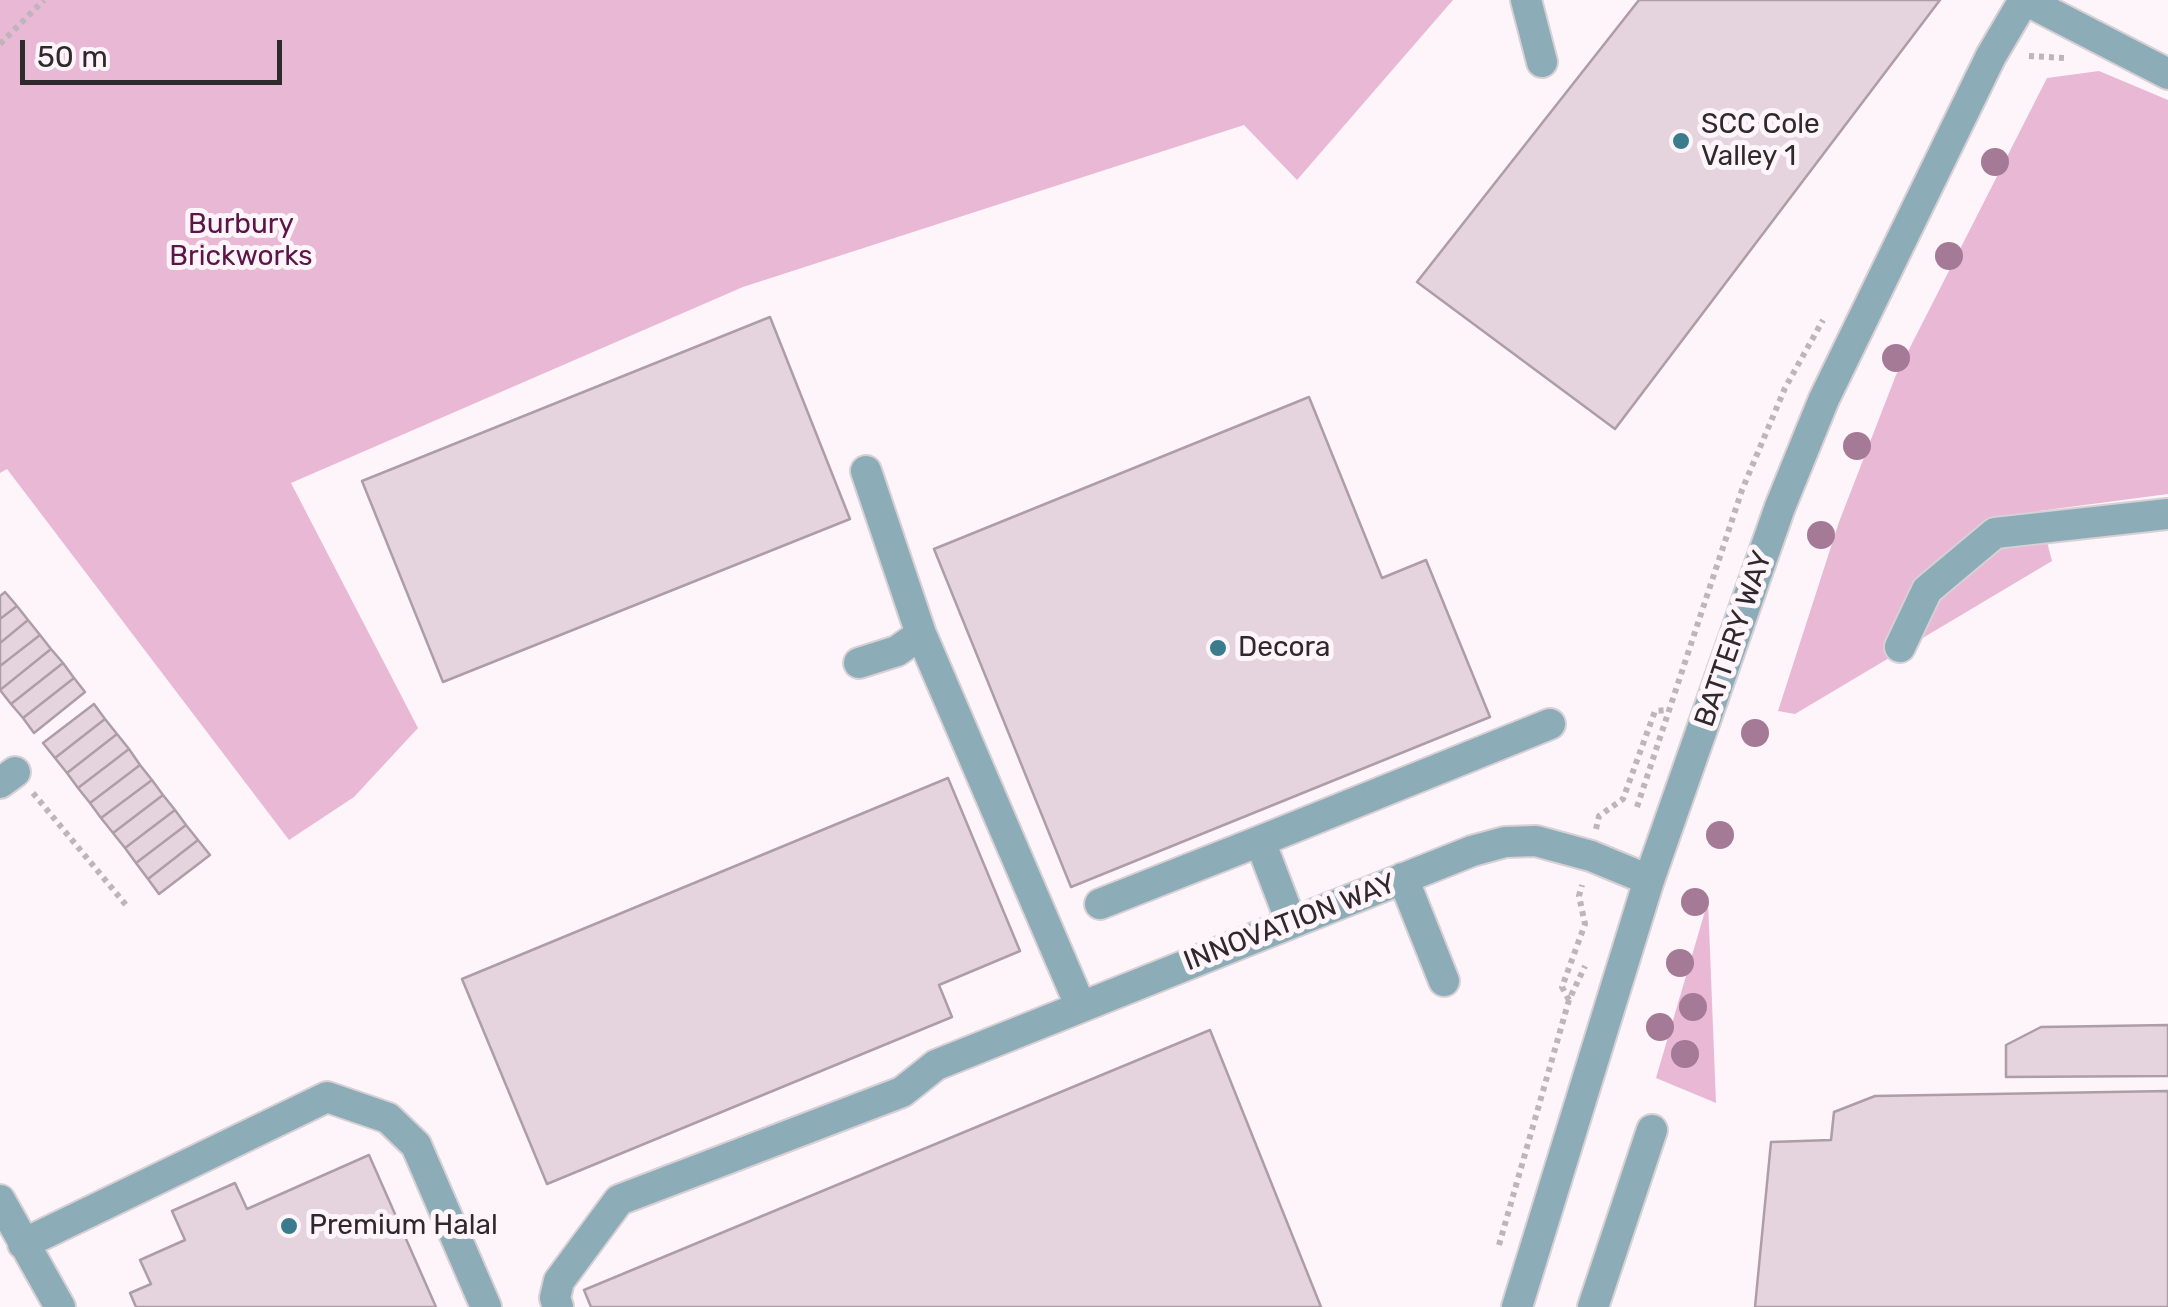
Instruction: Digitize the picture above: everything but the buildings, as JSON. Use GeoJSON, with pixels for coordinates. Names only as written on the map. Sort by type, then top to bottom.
{"type":"FeatureCollection","features":[{"type":"Feature","properties":{"kind":"street"},"geometry":{"type":"LineString","coordinates":[[1526,0],[1542,62]]}},
{"type":"Feature","properties":{"kind":"street"},"geometry":{"type":"LineString","coordinates":[[2024,0],[2168,74]]}},
{"type":"Feature","properties":{"kind":"street","name":"BATTERY WAY"},"geometry":{"type":"LineString","coordinates":[[1517,1307],[1649,880],[1780,506],[1824,399],[1991,56],[2024,0]]}},
{"type":"Feature","properties":{"kind":"street"},"geometry":{"type":"LineString","coordinates":[[866,471],[920,634],[1080,1005]]}},
{"type":"Feature","properties":{"kind":"street"},"geometry":{"type":"LineString","coordinates":[[1900,647],[1926,590],[1995,533],[2168,514]]}},
{"type":"Feature","properties":{"kind":"street"},"geometry":{"type":"LineString","coordinates":[[859,663],[897,650],[920,634]]}},
{"type":"Feature","properties":{"kind":"street"},"geometry":{"type":"LineString","coordinates":[[1100,904],[1550,724]]}},
{"type":"Feature","properties":{"kind":"street"},"geometry":{"type":"LineString","coordinates":[[1260,841],[1291,922]]}},
{"type":"Feature","properties":{"kind":"street","name":"INNOVATION WAY"},"geometry":{"type":"LineString","coordinates":[[558,1307],[555,1298],[560,1281],[619,1200],[902,1092],[936,1064],[1403,878],[1504,842],[1536,841],[1591,856],[1649,880]]}},
{"type":"Feature","properties":{"kind":"street"},"geometry":{"type":"LineString","coordinates":[[1403,878],[1444,981]]}},
{"type":"Feature","properties":{"kind":"street"},"geometry":{"type":"LineString","coordinates":[[23,1244],[327,1097],[388,1118],[416,1146],[486,1307]]}},
{"type":"Feature","properties":{"kind":"street"},"geometry":{"type":"LineString","coordinates":[[1593,1307],[1652,1130]]}},
{"type":"Feature","properties":{"kind":"street"},"geometry":{"type":"LineString","coordinates":[[0,1200],[60,1307]]}},
{"type":"Feature","properties":{"kind":"path"},"geometry":{"type":"LineString","coordinates":[[0,44],[44,0]]}},
{"type":"Feature","properties":{"kind":"path"},"geometry":{"type":"LineString","coordinates":[[2023,64],[2032,53],[2080,60],[2093,35]]}},
{"type":"Feature","properties":{"kind":"path"},"geometry":{"type":"LineString","coordinates":[[1668,710],[1742,490],[1785,388]]}},
{"type":"Feature","properties":{"kind":"path"},"geometry":{"type":"LineString","coordinates":[[7,777],[126,904]]}},
{"type":"Feature","properties":{"kind":"path"},"geometry":{"type":"LineString","coordinates":[[1497,1251],[1568,1000]]}},
{"type":"Feature","properties":{"kind":"green space","name":"Burbury Brickworks"},"geometry":{"type":"Polygon","coordinates":[[[0,0],[1453,0],[1297,180],[1244,125],[743,287],[291,483],[418,728],[354,797],[289,840],[7,469],[0,473],[0,0]]]}},
{"type":"Feature","properties":{"kind":"green space"},"geometry":{"type":"Polygon","coordinates":[[[2099,71],[2168,100],[2168,494],[2039,511],[2052,561],[1795,714],[1778,711],[1839,522],[1896,375],[2047,78],[2099,71]]]}},
{"type":"Feature","properties":{"kind":"green space"},"geometry":{"type":"Polygon","coordinates":[[[1708,901],[1716,1103],[1656,1078],[1708,901]]]}},
{"type":"Feature","properties":{"kind":"place","name":"SCC Cole Valley 1"},"geometry":{"type":"Point","coordinates":[1681,141]}},
{"type":"Feature","properties":{"kind":"place","name":"Decora"},"geometry":{"type":"Point","coordinates":[1218,648]}},
{"type":"Feature","properties":{"kind":"place","name":"Premium Halal"},"geometry":{"type":"Point","coordinates":[289,1226]}}]}
